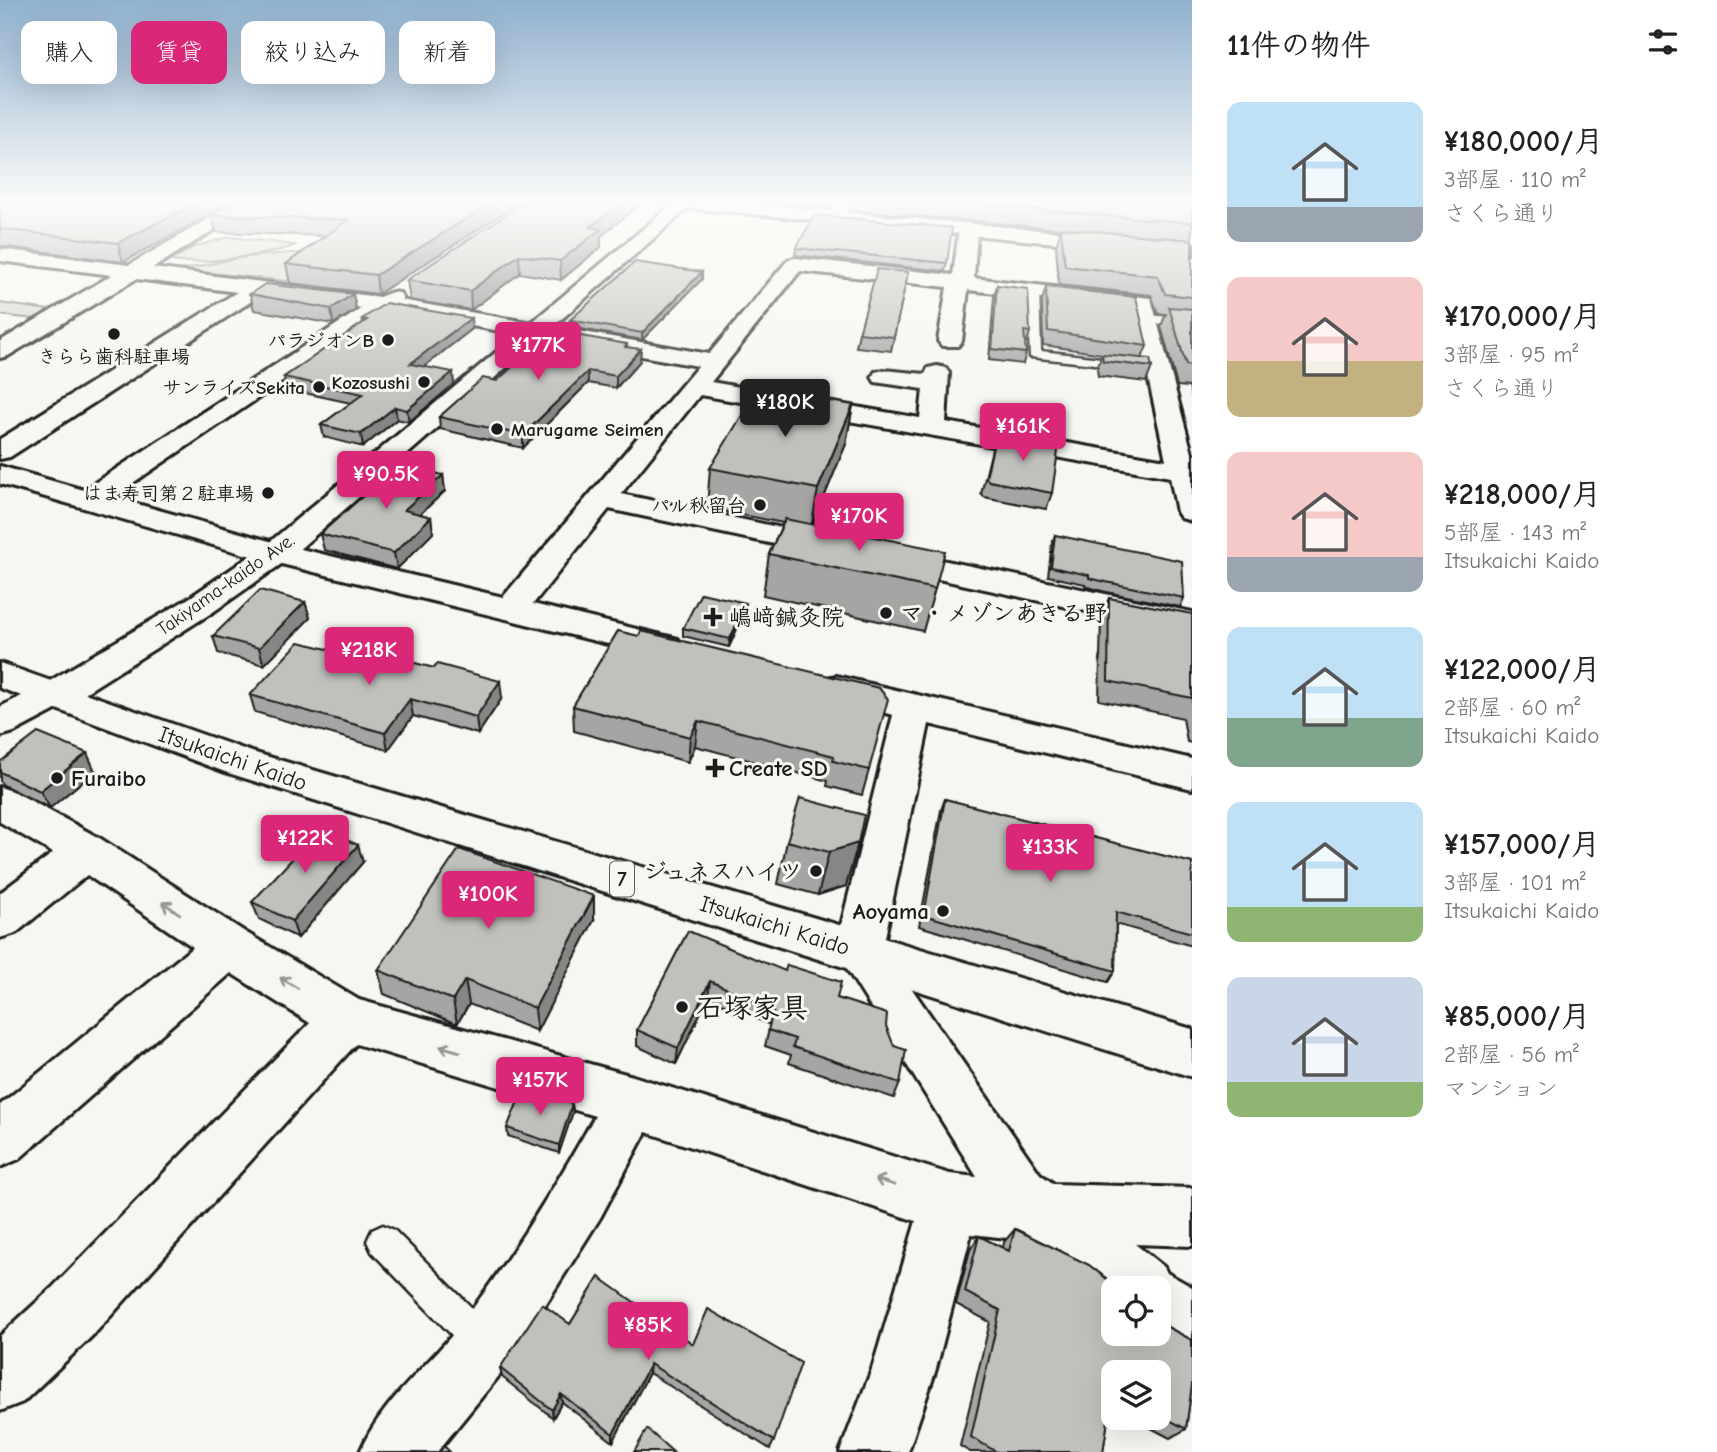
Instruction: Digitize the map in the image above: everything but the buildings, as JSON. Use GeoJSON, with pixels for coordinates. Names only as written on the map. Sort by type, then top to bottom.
{"type":"FeatureCollection","features":[{"type":"Feature","properties":{"kind":"main road"},"geometry":{"type":"LineString","coordinates":[[123,270],[384,304],[715,362]]}},
{"type":"Feature","properties":{"kind":"main road","name":"Takiyama-kaido Ave."},"geometry":{"type":"LineString","coordinates":[[0,723],[55,694],[201,605],[276,553],[608,270]]}},
{"type":"Feature","properties":{"kind":"main road"},"geometry":{"type":"LineString","coordinates":[[511,610],[790,270]]}},
{"type":"Feature","properties":{"kind":"main road"},"geometry":{"type":"LineString","coordinates":[[846,270],[1143,303],[1192,512]]}},
{"type":"Feature","properties":{"kind":"main road"},"geometry":{"type":"LineString","coordinates":[[950,341],[958,288],[963,283],[964,270]]}},
{"type":"Feature","properties":{"kind":"main road"},"geometry":{"type":"LineString","coordinates":[[0,351],[133,271]]}},
{"type":"Feature","properties":{"kind":"main road"},"geometry":{"type":"LineString","coordinates":[[0,451],[259,287]]}},
{"type":"Feature","properties":{"kind":"main road"},"geometry":{"type":"LineString","coordinates":[[88,500],[406,289]]}},
{"type":"Feature","properties":{"kind":"main road"},"geometry":{"type":"LineString","coordinates":[[884,377],[936,378],[932,428]]}},
{"type":"Feature","properties":{"kind":"main road"},"geometry":{"type":"LineString","coordinates":[[1161,380],[1192,394]]}},
{"type":"Feature","properties":{"kind":"main road"},"geometry":{"type":"LineString","coordinates":[[695,387],[1182,471]]}},
{"type":"Feature","properties":{"kind":"main road"},"geometry":{"type":"LineString","coordinates":[[0,475],[276,553],[700,655]]}},
{"type":"Feature","properties":{"kind":"main road"},"geometry":{"type":"LineString","coordinates":[[602,499],[1192,623]]}},
{"type":"Feature","properties":{"kind":"main road","name":"Itsukaichi Kaido"},"geometry":{"type":"LineString","coordinates":[[0,675],[251,766],[1192,1053]]}},
{"type":"Feature","properties":{"kind":"main road"},"geometry":{"type":"LineString","coordinates":[[807,681],[1192,774]]}},
{"type":"Feature","properties":{"kind":"main road"},"geometry":{"type":"LineString","coordinates":[[915,707],[859,950],[1020,1194],[1127,1276]]}},
{"type":"Feature","properties":{"kind":"main road"},"geometry":{"type":"LineString","coordinates":[[0,803],[86,851],[228,946],[347,1019],[633,1102],[950,1203],[1042,1213],[1192,1217]]}},
{"type":"Feature","properties":{"kind":"main road"},"geometry":{"type":"LineString","coordinates":[[0,919],[86,851]]}},
{"type":"Feature","properties":{"kind":"main road"},"geometry":{"type":"LineString","coordinates":[[0,1140],[228,946]]}},
{"type":"Feature","properties":{"kind":"main road"},"geometry":{"type":"LineString","coordinates":[[0,1379],[74,1310],[347,1019]]}},
{"type":"Feature","properties":{"kind":"main road"},"geometry":{"type":"LineString","coordinates":[[394,1452],[484,1345],[580,1198],[633,1102]]}},
{"type":"Feature","properties":{"kind":"main road"},"geometry":{"type":"LineString","coordinates":[[888,1446],[904,1369],[950,1203]]}},
{"type":"Feature","properties":{"kind":"main road"},"geometry":{"type":"LineString","coordinates":[[1171,1310],[1192,1325]]}},
{"type":"Feature","properties":{"kind":"lane"},"geometry":{"type":"LineString","coordinates":[[1033,290],[1035,354],[1161,380]]}},
{"type":"Feature","properties":{"kind":"lane"},"geometry":{"type":"LineString","coordinates":[[1147,318],[1192,323]]}},
{"type":"Feature","properties":{"kind":"lane"},"geometry":{"type":"LineString","coordinates":[[383,1241],[484,1345]]}},
{"type":"Feature","properties":{"kind":"shaded area"},"geometry":{"type":"Polygon","coordinates":[[[183,270],[303,270],[287,281],[183,270]]]}},
{"type":"Feature","properties":{"kind":"shaded area"},"geometry":{"type":"Polygon","coordinates":[[[0,303],[50,310],[34,319],[0,315],[0,303]]]}},
{"type":"Feature","properties":{"kind":"place","name":"きらら歯科駐車場"},"geometry":{"type":"Point","coordinates":[114,334]}},
{"type":"Feature","properties":{"kind":"place","name":"パラジオンB"},"geometry":{"type":"Point","coordinates":[388,340]}},
{"type":"Feature","properties":{"kind":"place","name":"Kozosushi"},"geometry":{"type":"Point","coordinates":[424,382]}},
{"type":"Feature","properties":{"kind":"place","name":"サンライズSekita"},"geometry":{"type":"Point","coordinates":[319,387]}},
{"type":"Feature","properties":{"kind":"place","name":"Marugame Seimen"},"geometry":{"type":"Point","coordinates":[497,429]}},
{"type":"Feature","properties":{"kind":"place","name":"はま寿司第２駐車場"},"geometry":{"type":"Point","coordinates":[268,493]}},
{"type":"Feature","properties":{"kind":"place","name":"パル秋留台"},"geometry":{"type":"Point","coordinates":[760,505]}},
{"type":"Feature","properties":{"kind":"place","name":"マ・メゾンあきる野"},"geometry":{"type":"Point","coordinates":[886,613]}},
{"type":"Feature","properties":{"kind":"place","name":"嶋﨑鍼灸院"},"geometry":{"type":"Point","coordinates":[713,617]}},
{"type":"Feature","properties":{"kind":"place","name":"Create SD"},"geometry":{"type":"Point","coordinates":[715,768]}},
{"type":"Feature","properties":{"kind":"place","name":"Furaibo"},"geometry":{"type":"Point","coordinates":[57,778]}},
{"type":"Feature","properties":{"kind":"place","name":"ジュネスハイツ"},"geometry":{"type":"Point","coordinates":[816,871]}},
{"type":"Feature","properties":{"kind":"place","name":"Aoyama"},"geometry":{"type":"Point","coordinates":[943,911]}},
{"type":"Feature","properties":{"kind":"place","name":"石塚家具"},"geometry":{"type":"Point","coordinates":[682,1007]}}]}
